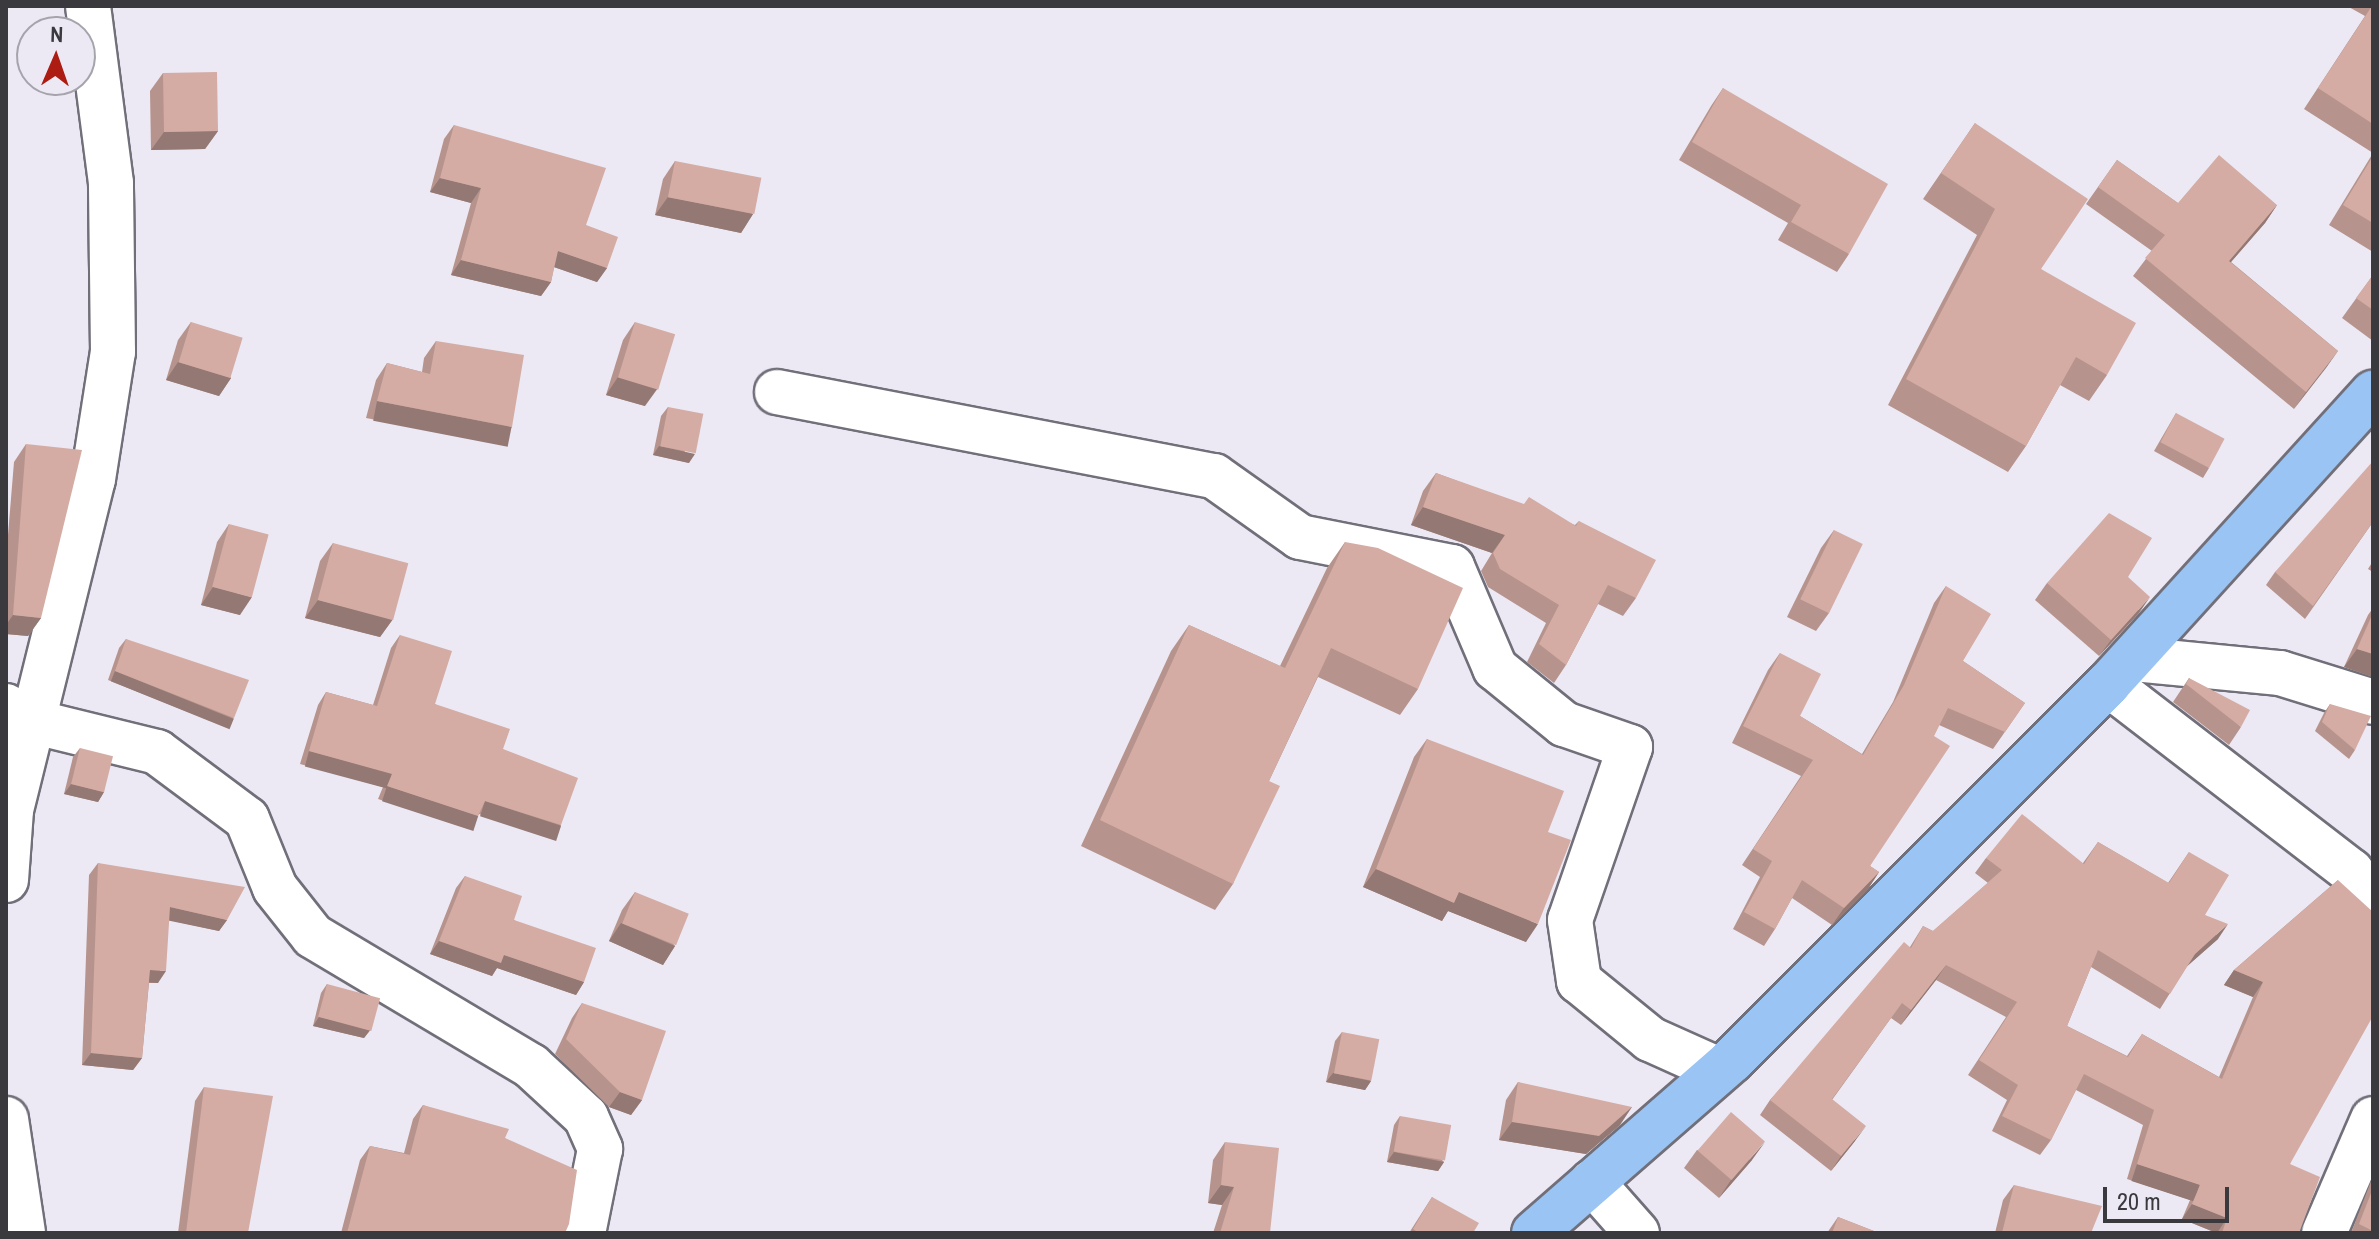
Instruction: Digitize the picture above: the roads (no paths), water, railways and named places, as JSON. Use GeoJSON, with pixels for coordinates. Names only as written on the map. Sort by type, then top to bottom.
{"type":"FeatureCollection","features":[{"type":"Feature","properties":{"kind":"main road"},"geometry":{"type":"LineString","coordinates":[[1534,1233],[1719,1070],[2121,671],[2373,393]]}},
{"type":"Feature","properties":{"kind":"street"},"geometry":{"type":"LineString","coordinates":[[6,880],[19,714],[93,479],[113,352],[111,183],[88,6]]}},
{"type":"Feature","properties":{"kind":"street"},"geometry":{"type":"LineString","coordinates":[[777,392],[1214,476],[1300,537],[1452,567],[1495,668],[1564,724],[1630,747],[1570,920],[1579,981],[1650,1039],[1719,1070]]}},
{"type":"Feature","properties":{"kind":"street"},"geometry":{"type":"LineString","coordinates":[[2121,671],[2280,673],[2373,702]]}},
{"type":"Feature","properties":{"kind":"street"},"geometry":{"type":"LineString","coordinates":[[2121,671],[2351,871],[2373,905]]}},
{"type":"Feature","properties":{"kind":"street"},"geometry":{"type":"LineString","coordinates":[[19,714],[157,752],[247,819],[275,888],[313,936],[531,1066],[586,1117],[600,1149],[583,1233]]}},
{"type":"Feature","properties":{"kind":"street"},"geometry":{"type":"LineString","coordinates":[[6,1119],[23,1233]]}},
{"type":"Feature","properties":{"kind":"street"},"geometry":{"type":"LineString","coordinates":[[2324,1233],[2373,1119]]}},
{"type":"Feature","properties":{"kind":"street"},"geometry":{"type":"LineString","coordinates":[[1592,1182],[1637,1233]]}}]}
